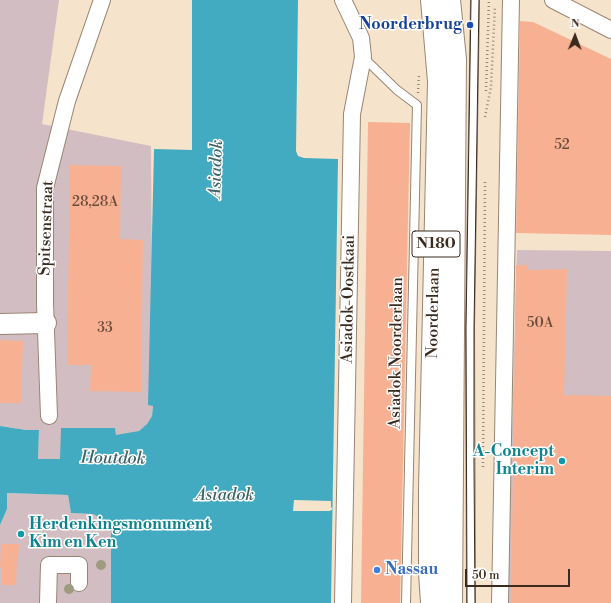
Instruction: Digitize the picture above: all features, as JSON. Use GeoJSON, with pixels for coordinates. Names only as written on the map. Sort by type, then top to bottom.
{"type":"FeatureCollection","features":[{"type":"Feature","properties":{"kind":"main road","name":"Noorderlaan"},"geometry":{"type":"LineString","coordinates":[[432,0],[439,81],[430,481],[430,572],[432,603]]}},
{"type":"Feature","properties":{"kind":"main road","name":"Noorderlaan"},"geometry":{"type":"LineString","coordinates":[[449,0],[454,59],[451,603]]}},
{"type":"Feature","properties":{"kind":"street","name":"Spitsenstraat"},"geometry":{"type":"LineString","coordinates":[[49,416],[45,303],[45,188],[67,100],[102,0]]}},
{"type":"Feature","properties":{"kind":"street","name":"Asiadok-Oostkaai"},"geometry":{"type":"LineString","coordinates":[[343,0],[361,38],[363,57],[352,114],[343,603]]}},
{"type":"Feature","properties":{"kind":"street"},"geometry":{"type":"LineString","coordinates":[[500,603],[511,0]]}},
{"type":"Feature","properties":{"kind":"street"},"geometry":{"type":"LineString","coordinates":[[553,0],[611,30]]}},
{"type":"Feature","properties":{"kind":"street"},"geometry":{"type":"LineString","coordinates":[[0,324],[46,323]]}},
{"type":"Feature","properties":{"kind":"street"},"geometry":{"type":"LineString","coordinates":[[48,603],[49,565],[79,565],[79,583]]}},
{"type":"Feature","properties":{"kind":"lane"},"geometry":{"type":"LineString","coordinates":[[471,603],[470,328],[475,0]]}},
{"type":"Feature","properties":{"kind":"lane","name":"Asiadok Noorderlaan"},"geometry":{"type":"LineString","coordinates":[[363,57],[397,90],[417,104],[406,603]]}},
{"type":"Feature","properties":{"kind":"path"},"geometry":{"type":"LineString","coordinates":[[489,0],[485,118],[491,87],[495,0]]}},
{"type":"Feature","properties":{"kind":"path"},"geometry":{"type":"LineString","coordinates":[[483,468],[485,182]]}},
{"type":"Feature","properties":{"kind":"shaded area"},"geometry":{"type":"Polygon","coordinates":[[[0,0],[59,0],[42,124],[151,146],[152,416],[147,424],[139,431],[116,436],[115,428],[61,459],[38,459],[39,430],[26,430],[0,426],[0,0]]]}},
{"type":"Feature","properties":{"kind":"shaded area"},"geometry":{"type":"Polygon","coordinates":[[[517,250],[611,251],[611,603],[507,603],[517,250]]]}},
{"type":"Feature","properties":{"kind":"shaded area"},"geometry":{"type":"Polygon","coordinates":[[[6,493],[68,495],[71,513],[93,514],[107,524],[111,532],[111,603],[0,603],[0,525],[7,509],[6,493]]]}},
{"type":"Feature","properties":{"kind":"water","name":"Asiadok"},"geometry":{"type":"Polygon","coordinates":[[[192,0],[298,0],[296,151],[298,156],[304,158],[338,159],[331,603],[111,603],[111,532],[107,524],[93,514],[71,513],[68,495],[7,493],[7,509],[0,525],[0,426],[26,430],[39,430],[38,459],[60,459],[61,428],[115,428],[116,435],[139,431],[147,424],[152,416],[153,406],[148,405],[154,149],[192,150],[192,0]]]}},
{"type":"Feature","properties":{"kind":"pier"},"geometry":{"type":"Polygon","coordinates":[[[294,500],[331,501],[332,510],[293,511],[294,500]]]}},
{"type":"Feature","properties":{"kind":"building"},"geometry":{"type":"Polygon","coordinates":[[[520,21],[533,22],[611,59],[611,235],[516,233],[520,21]]]}},
{"type":"Feature","properties":{"kind":"building"},"geometry":{"type":"Polygon","coordinates":[[[368,122],[410,123],[400,603],[361,603],[368,122]]]}},
{"type":"Feature","properties":{"kind":"building"},"geometry":{"type":"Polygon","coordinates":[[[70,165],[121,166],[120,239],[143,240],[141,392],[90,391],[91,365],[67,365],[70,165]]]}},
{"type":"Feature","properties":{"kind":"building"},"geometry":{"type":"Polygon","coordinates":[[[516,265],[528,265],[528,270],[567,269],[564,395],[611,396],[611,603],[511,603],[516,265]]]}},
{"type":"Feature","properties":{"kind":"building"},"geometry":{"type":"Polygon","coordinates":[[[0,340],[23,341],[21,403],[0,403],[0,340]]]}},
{"type":"Feature","properties":{"kind":"building"},"geometry":{"type":"Polygon","coordinates":[[[1,544],[19,544],[16,585],[1,585],[1,544]]]}},
{"type":"Feature","properties":{"kind":"tram line"},"geometry":{"type":"LineString","coordinates":[[467,603],[466,328],[471,0]]}},
{"type":"Feature","properties":{"kind":"tram line"},"geometry":{"type":"LineString","coordinates":[[475,603],[474,328],[479,0]]}},
{"type":"Feature","properties":{"kind":"place","name":"Noorderbrug"},"geometry":{"type":"Point","coordinates":[470,25]}},
{"type":"Feature","properties":{"kind":"place","name":"A-Concept Interim"},"geometry":{"type":"Point","coordinates":[562,461]}},
{"type":"Feature","properties":{"kind":"place","name":"Herdenkingsmonument Kim en Ken"},"geometry":{"type":"Point","coordinates":[21,534]}},
{"type":"Feature","properties":{"kind":"place","name":"Nassau"},"geometry":{"type":"Point","coordinates":[377,570]}},
{"type":"Feature","properties":{"kind":"water label","name":"Houtdok"},"geometry":{"type":"Point","coordinates":[113,459]}}]}
